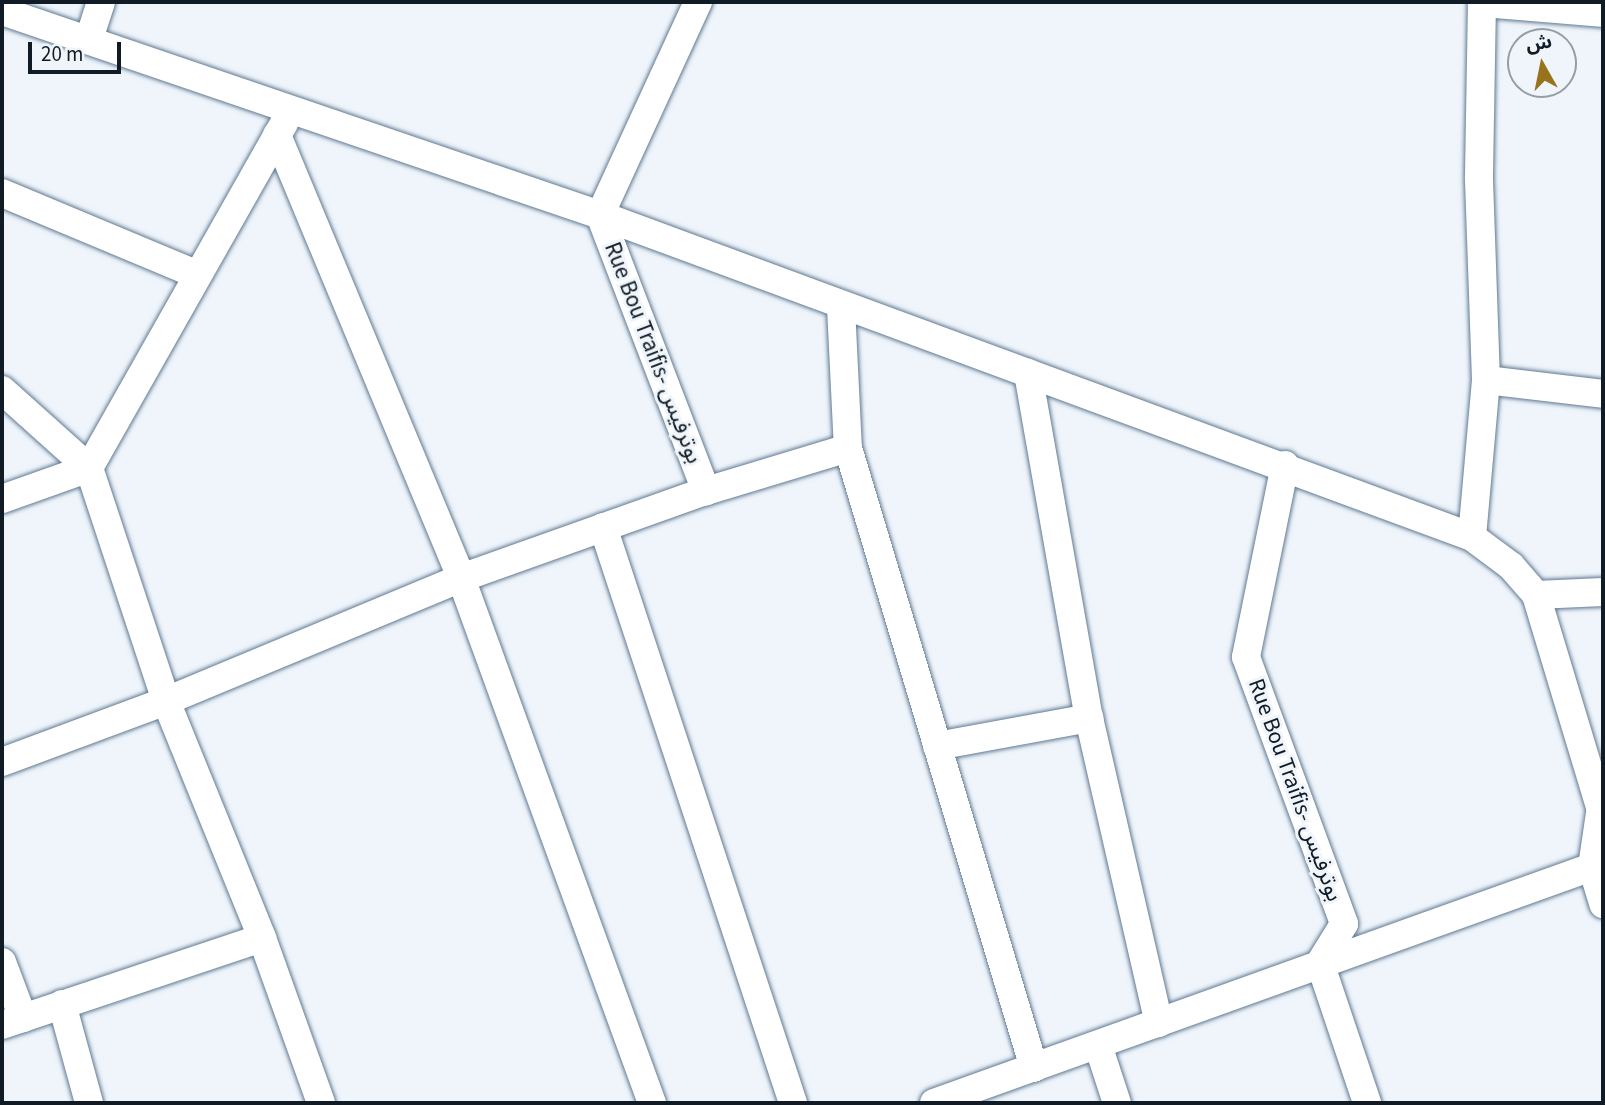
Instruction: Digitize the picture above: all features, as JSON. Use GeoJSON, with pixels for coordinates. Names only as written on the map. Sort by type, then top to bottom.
{"type":"FeatureCollection","features":[{"type":"Feature","properties":{"kind":"street"},"geometry":{"type":"LineString","coordinates":[[89,38],[101,2]]}},
{"type":"Feature","properties":{"kind":"street"},"geometry":{"type":"LineString","coordinates":[[600,215],[698,2]]}},
{"type":"Feature","properties":{"kind":"street"},"geometry":{"type":"LineString","coordinates":[[1472,537],[1486,380],[1479,180],[1482,2],[1603,13]]}},
{"type":"Feature","properties":{"kind":"street"},"geometry":{"type":"LineString","coordinates":[[2,11],[89,38],[284,123],[600,215],[841,307],[1285,465],[1472,537],[1511,566],[1536,595],[1602,815],[1598,865],[1603,904]]}},
{"type":"Feature","properties":{"kind":"street"},"geometry":{"type":"LineString","coordinates":[[2,499],[89,468],[196,274],[284,123]]}},
{"type":"Feature","properties":{"kind":"street"},"geometry":{"type":"LineString","coordinates":[[284,123],[461,578],[652,1103]]}},
{"type":"Feature","properties":{"kind":"street"},"geometry":{"type":"LineString","coordinates":[[2,193],[196,274]]}},
{"type":"Feature","properties":{"kind":"street","name":"Rue Bou Traifis- بوترفيس"},"geometry":{"type":"LineString","coordinates":[[600,215],[706,491]]}},
{"type":"Feature","properties":{"kind":"street"},"geometry":{"type":"LineString","coordinates":[[841,307],[848,448],[1034,1068]]}},
{"type":"Feature","properties":{"kind":"street"},"geometry":{"type":"LineString","coordinates":[[1028,373],[1089,718],[1159,1023]]}},
{"type":"Feature","properties":{"kind":"street"},"geometry":{"type":"LineString","coordinates":[[1486,380],[1603,394]]}},
{"type":"Feature","properties":{"kind":"street"},"geometry":{"type":"LineString","coordinates":[[2,390],[89,468],[166,701],[262,938],[321,1103]]}},
{"type":"Feature","properties":{"kind":"street"},"geometry":{"type":"LineString","coordinates":[[2,762],[166,701],[461,578],[706,491],[848,448]]}},
{"type":"Feature","properties":{"kind":"street","name":"Rue Bou Traifis- بوترفيس"},"geometry":{"type":"LineString","coordinates":[[1285,465],[1246,657],[1344,924],[1320,964]]}},
{"type":"Feature","properties":{"kind":"street"},"geometry":{"type":"LineString","coordinates":[[603,527],[793,1103]]}},
{"type":"Feature","properties":{"kind":"street"},"geometry":{"type":"LineString","coordinates":[[1536,595],[1603,592]]}},
{"type":"Feature","properties":{"kind":"street"},"geometry":{"type":"LineString","coordinates":[[937,746],[1089,718]]}},
{"type":"Feature","properties":{"kind":"street"},"geometry":{"type":"LineString","coordinates":[[940,1102],[1598,865]]}},
{"type":"Feature","properties":{"kind":"street"},"geometry":{"type":"LineString","coordinates":[[2,962],[12,1021],[262,938]]}},
{"type":"Feature","properties":{"kind":"street"},"geometry":{"type":"LineString","coordinates":[[1320,964],[1367,1103]]}},
{"type":"Feature","properties":{"kind":"street"},"geometry":{"type":"LineString","coordinates":[[62,1004],[89,1103]]}},
{"type":"Feature","properties":{"kind":"street"},"geometry":{"type":"LineString","coordinates":[[1098,1045],[1117,1103]]}}]}
